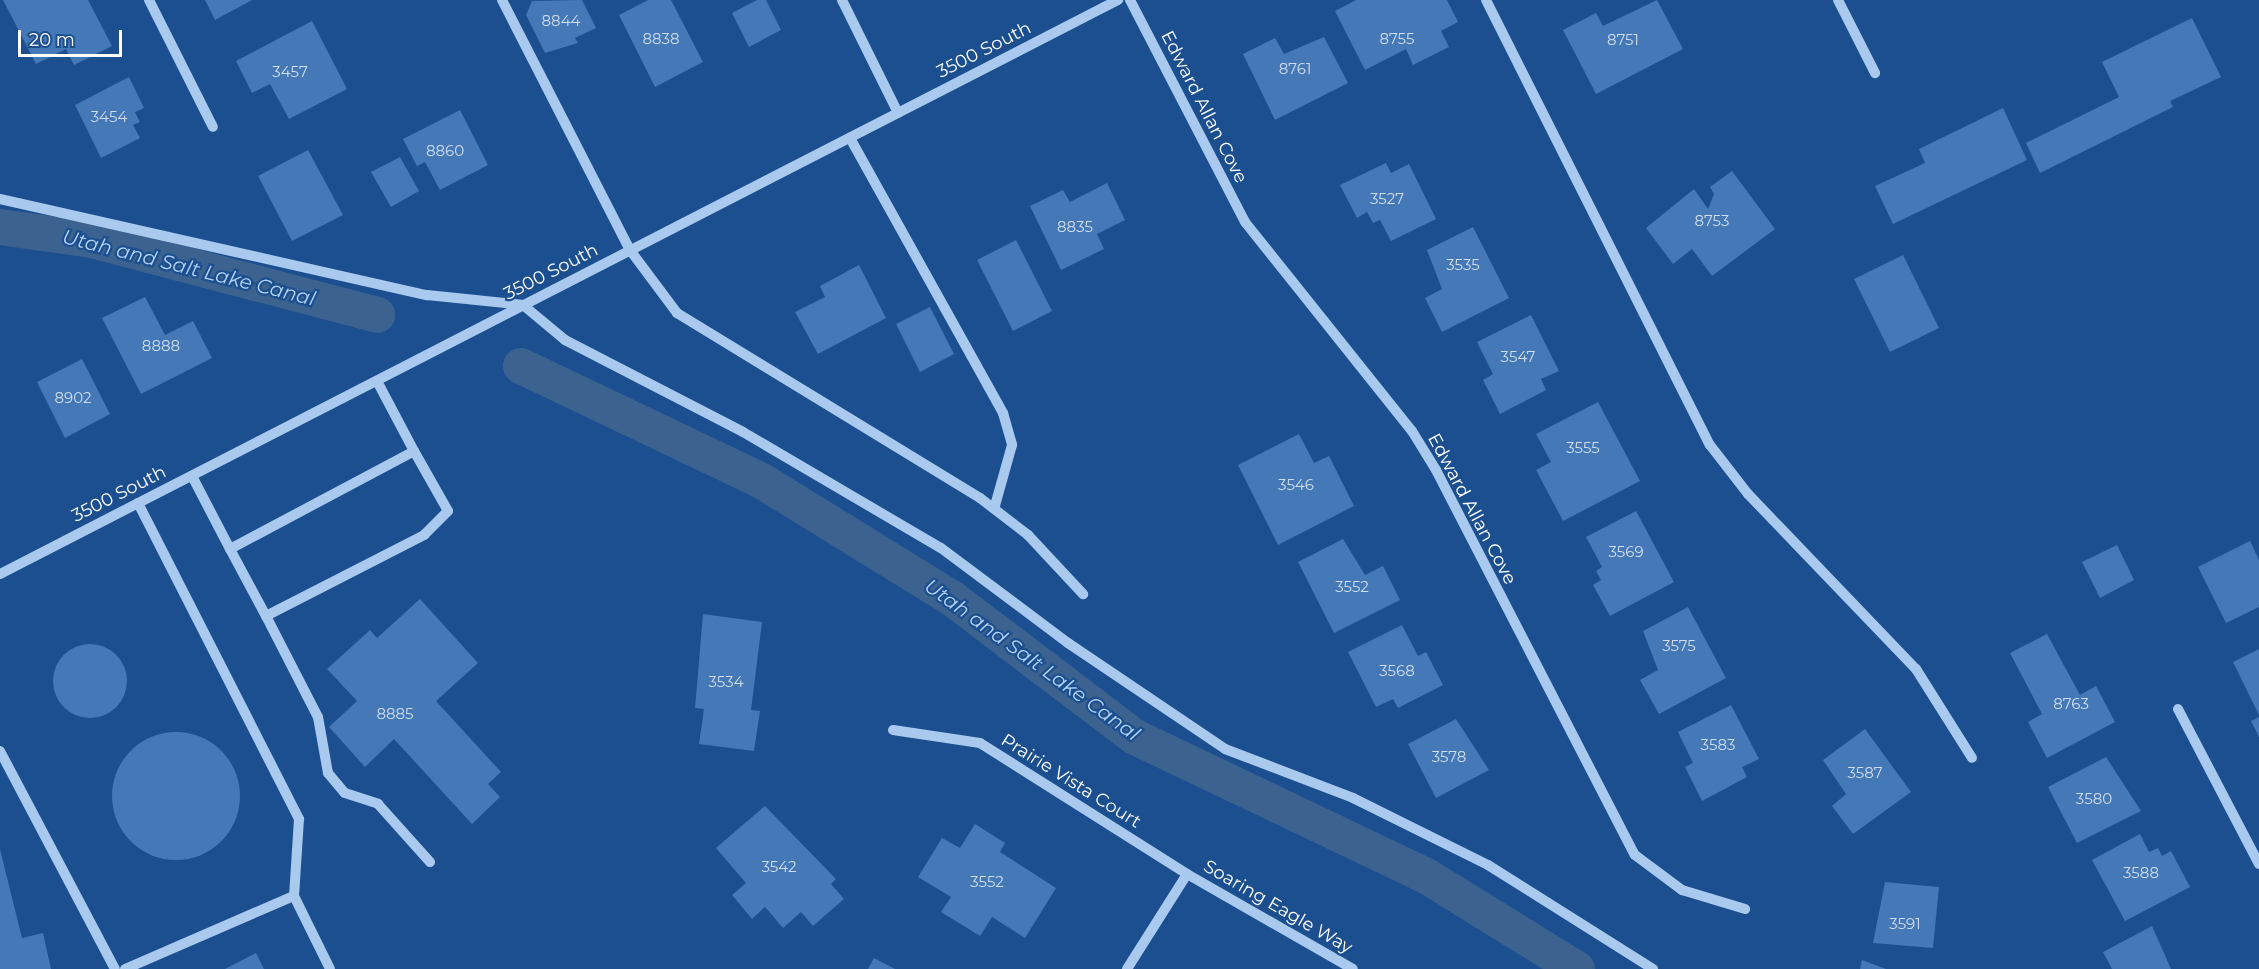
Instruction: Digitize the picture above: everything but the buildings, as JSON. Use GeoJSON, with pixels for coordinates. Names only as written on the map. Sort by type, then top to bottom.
{"type":"FeatureCollection","features":[{"type":"Feature","properties":{"kind":"street"},"geometry":{"type":"LineString","coordinates":[[149,0],[213,127]]}},
{"type":"Feature","properties":{"kind":"street"},"geometry":{"type":"LineString","coordinates":[[502,0],[630,250],[677,313],[994,509],[1028,535],[1083,594]]}},
{"type":"Feature","properties":{"kind":"street"},"geometry":{"type":"LineString","coordinates":[[842,0],[898,112]]}},
{"type":"Feature","properties":{"kind":"street","name":"3500 South"},"geometry":{"type":"LineString","coordinates":[[0,574],[1118,0]]}},
{"type":"Feature","properties":{"kind":"street","name":"Edward Allan Cove"},"geometry":{"type":"LineString","coordinates":[[1130,0],[1245,222],[1412,431],[1436,470],[1635,855],[1682,890],[1745,909]]}},
{"type":"Feature","properties":{"kind":"street"},"geometry":{"type":"LineString","coordinates":[[1486,0],[1710,445],[1748,494],[1916,669],[1972,758]]}},
{"type":"Feature","properties":{"kind":"street"},"geometry":{"type":"LineString","coordinates":[[1838,0],[1875,73]]}},
{"type":"Feature","properties":{"kind":"street"},"geometry":{"type":"LineString","coordinates":[[850,138],[1003,413],[1012,445],[994,509]]}},
{"type":"Feature","properties":{"kind":"street"},"geometry":{"type":"LineString","coordinates":[[0,198],[427,295],[523,305],[565,340],[742,432],[941,548],[1068,643],[1226,748],[1353,798],[1488,865],[1653,969]]}},
{"type":"Feature","properties":{"kind":"street"},"geometry":{"type":"LineString","coordinates":[[266,616],[423,535],[448,511],[377,381]]}},
{"type":"Feature","properties":{"kind":"street"},"geometry":{"type":"LineString","coordinates":[[230,549],[414,451]]}},
{"type":"Feature","properties":{"kind":"street"},"geometry":{"type":"LineString","coordinates":[[192,476],[318,717],[328,773],[345,793],[378,804],[430,862]]}},
{"type":"Feature","properties":{"kind":"street"},"geometry":{"type":"LineString","coordinates":[[138,503],[299,819],[294,896],[330,969]]}},
{"type":"Feature","properties":{"kind":"street"},"geometry":{"type":"LineString","coordinates":[[2178,709],[2259,864]]}},
{"type":"Feature","properties":{"kind":"street","name":"Prairie Vista Court"},"geometry":{"type":"LineString","coordinates":[[893,730],[980,743],[1187,874]]}},
{"type":"Feature","properties":{"kind":"street"},"geometry":{"type":"LineString","coordinates":[[0,751],[115,969]]}},
{"type":"Feature","properties":{"kind":"street"},"geometry":{"type":"LineString","coordinates":[[1127,969],[1187,874]]}},
{"type":"Feature","properties":{"kind":"street","name":"Soaring Eagle Way"},"geometry":{"type":"LineString","coordinates":[[1187,874],[1353,969]]}},
{"type":"Feature","properties":{"kind":"street"},"geometry":{"type":"LineString","coordinates":[[125,969],[294,896]]}},
{"type":"Feature","properties":{"kind":"waterway","name":"Utah and Salt Lake Canal"},"geometry":{"type":"LineString","coordinates":[[0,227],[92,240],[377,315]]}},
{"type":"Feature","properties":{"kind":"waterway","name":"Utah and Salt Lake Canal"},"geometry":{"type":"LineString","coordinates":[[521,366],[762,481],[953,599],[1135,737],[1428,877],[1577,969]]}}]}
